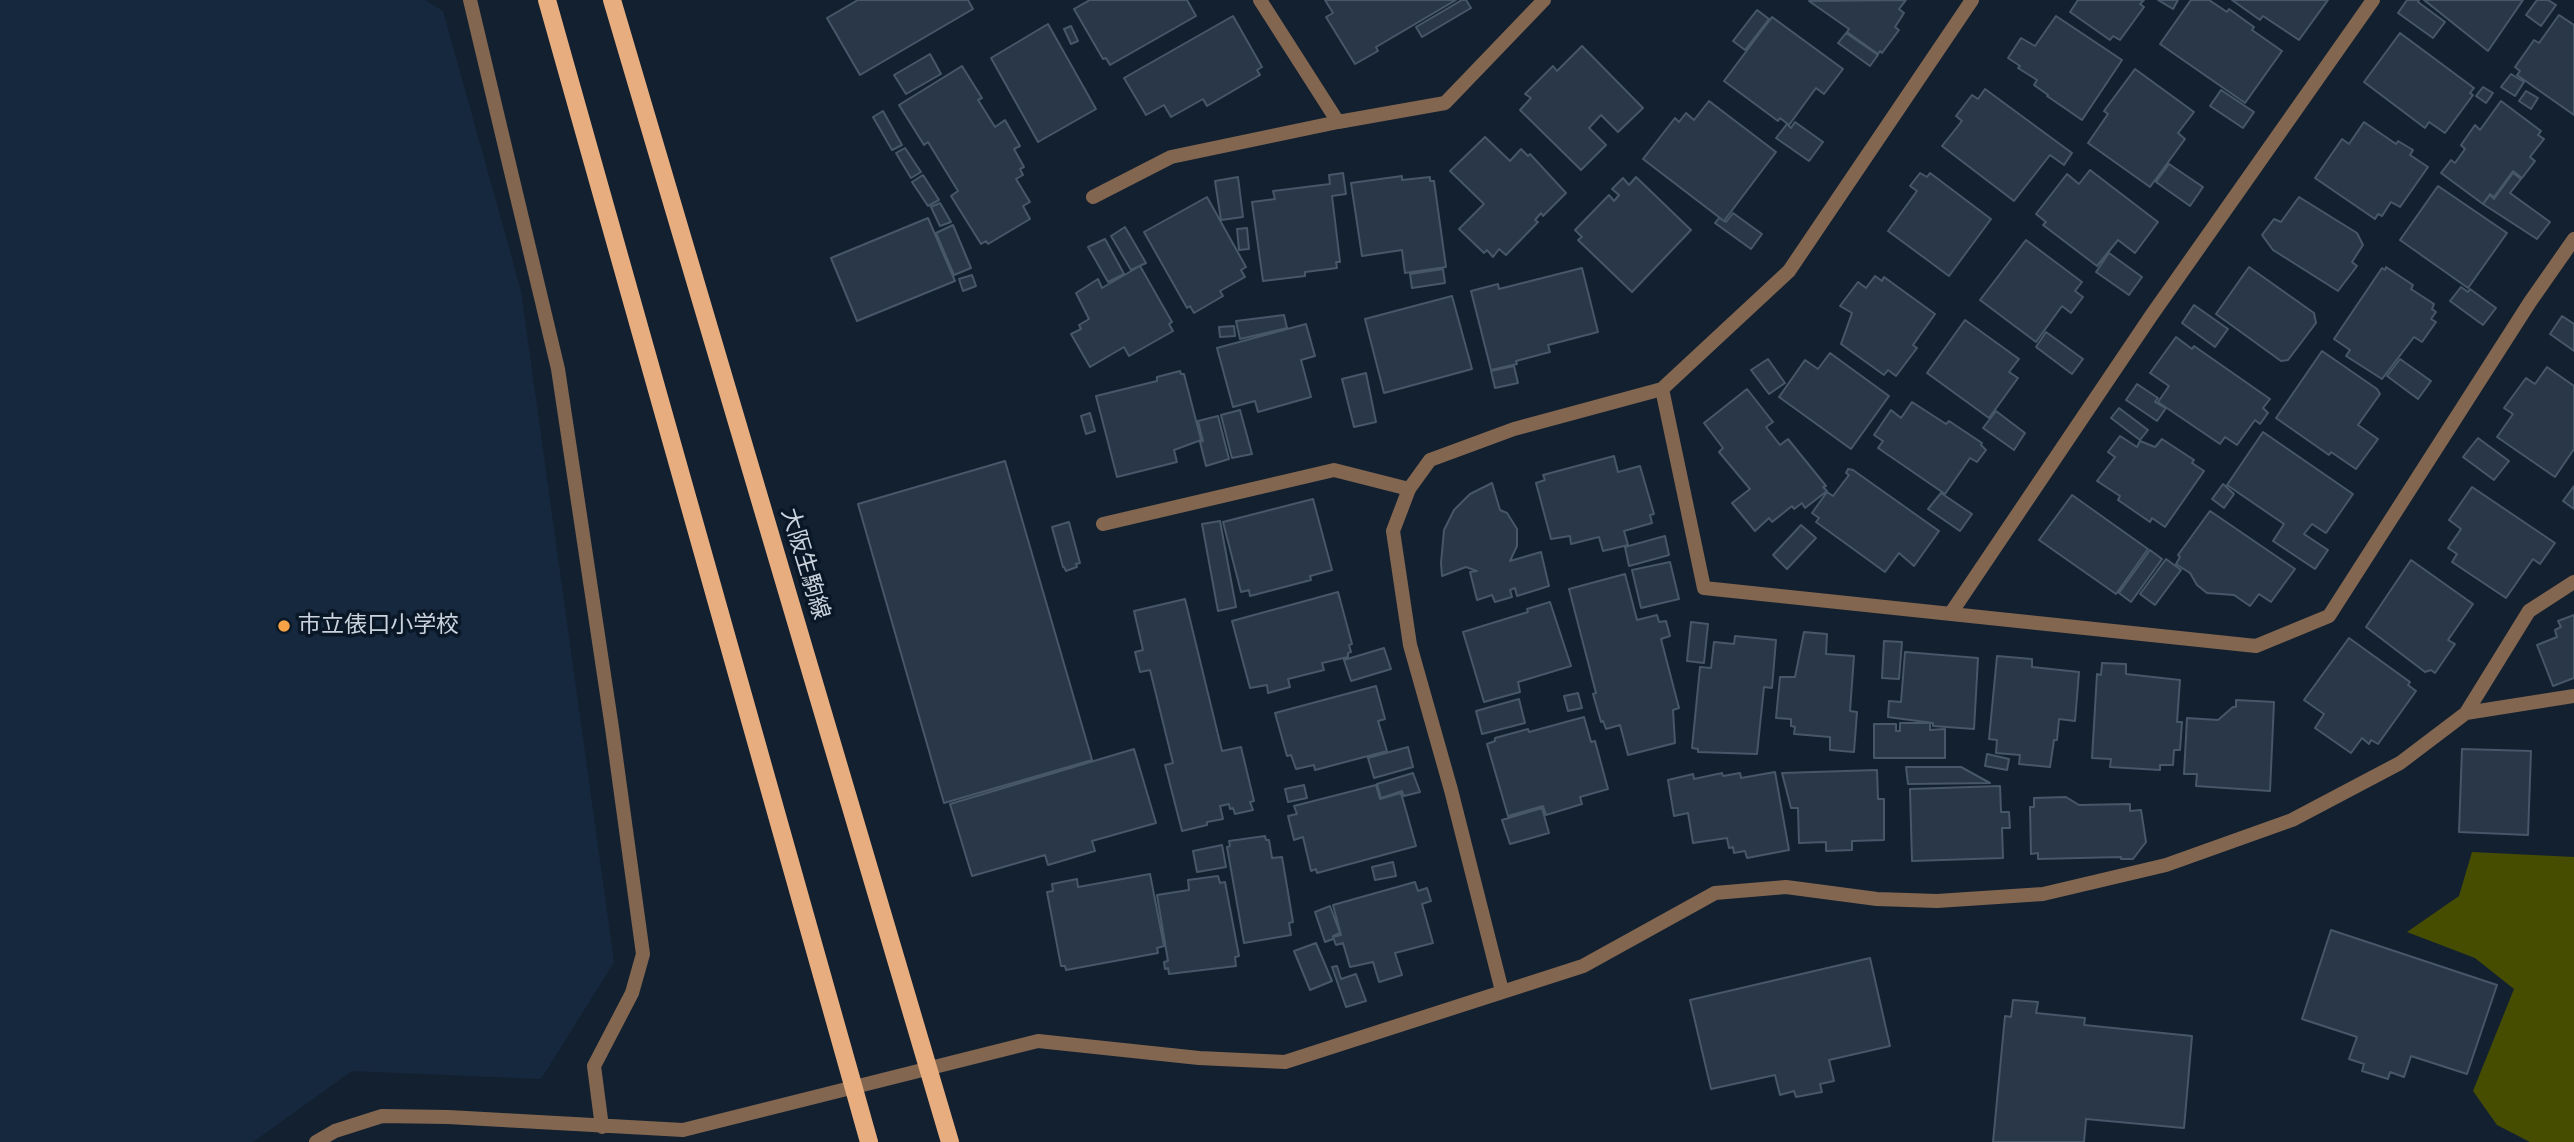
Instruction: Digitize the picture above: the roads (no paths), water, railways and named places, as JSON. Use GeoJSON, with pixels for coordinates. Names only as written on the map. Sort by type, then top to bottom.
{"type":"FeatureCollection","features":[{"type":"Feature","properties":{"kind":"main road"},"geometry":{"type":"LineString","coordinates":[[547,0],[869,1142]]}},
{"type":"Feature","properties":{"kind":"main road","name":"大阪生駒線"},"geometry":{"type":"LineString","coordinates":[[612,0],[950,1142]]}},
{"type":"Feature","properties":{"kind":"street"},"geometry":{"type":"LineString","coordinates":[[470,0],[558,369],[643,954],[632,993],[594,1066],[602,1127]]}},
{"type":"Feature","properties":{"kind":"street"},"geometry":{"type":"LineString","coordinates":[[1260,0],[1338,122]]}},
{"type":"Feature","properties":{"kind":"street"},"geometry":{"type":"LineString","coordinates":[[1093,197],[1171,157],[1445,103],[1544,0]]}},
{"type":"Feature","properties":{"kind":"street"},"geometry":{"type":"LineString","coordinates":[[1503,991],[1410,645],[1393,531],[1409,489],[1430,460],[1514,429],[1662,389],[1789,271],[1972,0]]}},
{"type":"Feature","properties":{"kind":"street"},"geometry":{"type":"LineString","coordinates":[[1951,613],[2151,316],[2372,0]]}},
{"type":"Feature","properties":{"kind":"street"},"geometry":{"type":"LineString","coordinates":[[1662,389],[1704,588],[2256,646],[2329,616],[2530,302],[2574,239]]}},
{"type":"Feature","properties":{"kind":"street"},"geometry":{"type":"LineString","coordinates":[[1103,524],[1334,470],[1409,489]]}},
{"type":"Feature","properties":{"kind":"street"},"geometry":{"type":"LineString","coordinates":[[316,1142],[335,1130],[382,1116],[683,1130],[1038,1041],[1199,1059],[1285,1062],[1583,966],[1715,893],[1786,887],[1877,899],[1937,901],[2043,894],[2165,865],[2292,820],[2400,763],[2466,713],[2529,611],[2574,582]]}},
{"type":"Feature","properties":{"kind":"street"},"geometry":{"type":"LineString","coordinates":[[2466,713],[2574,696]]}},
{"type":"Feature","properties":{"kind":"place","name":"市立俵口小学校"},"geometry":{"type":"Point","coordinates":[284,626]}}]}
